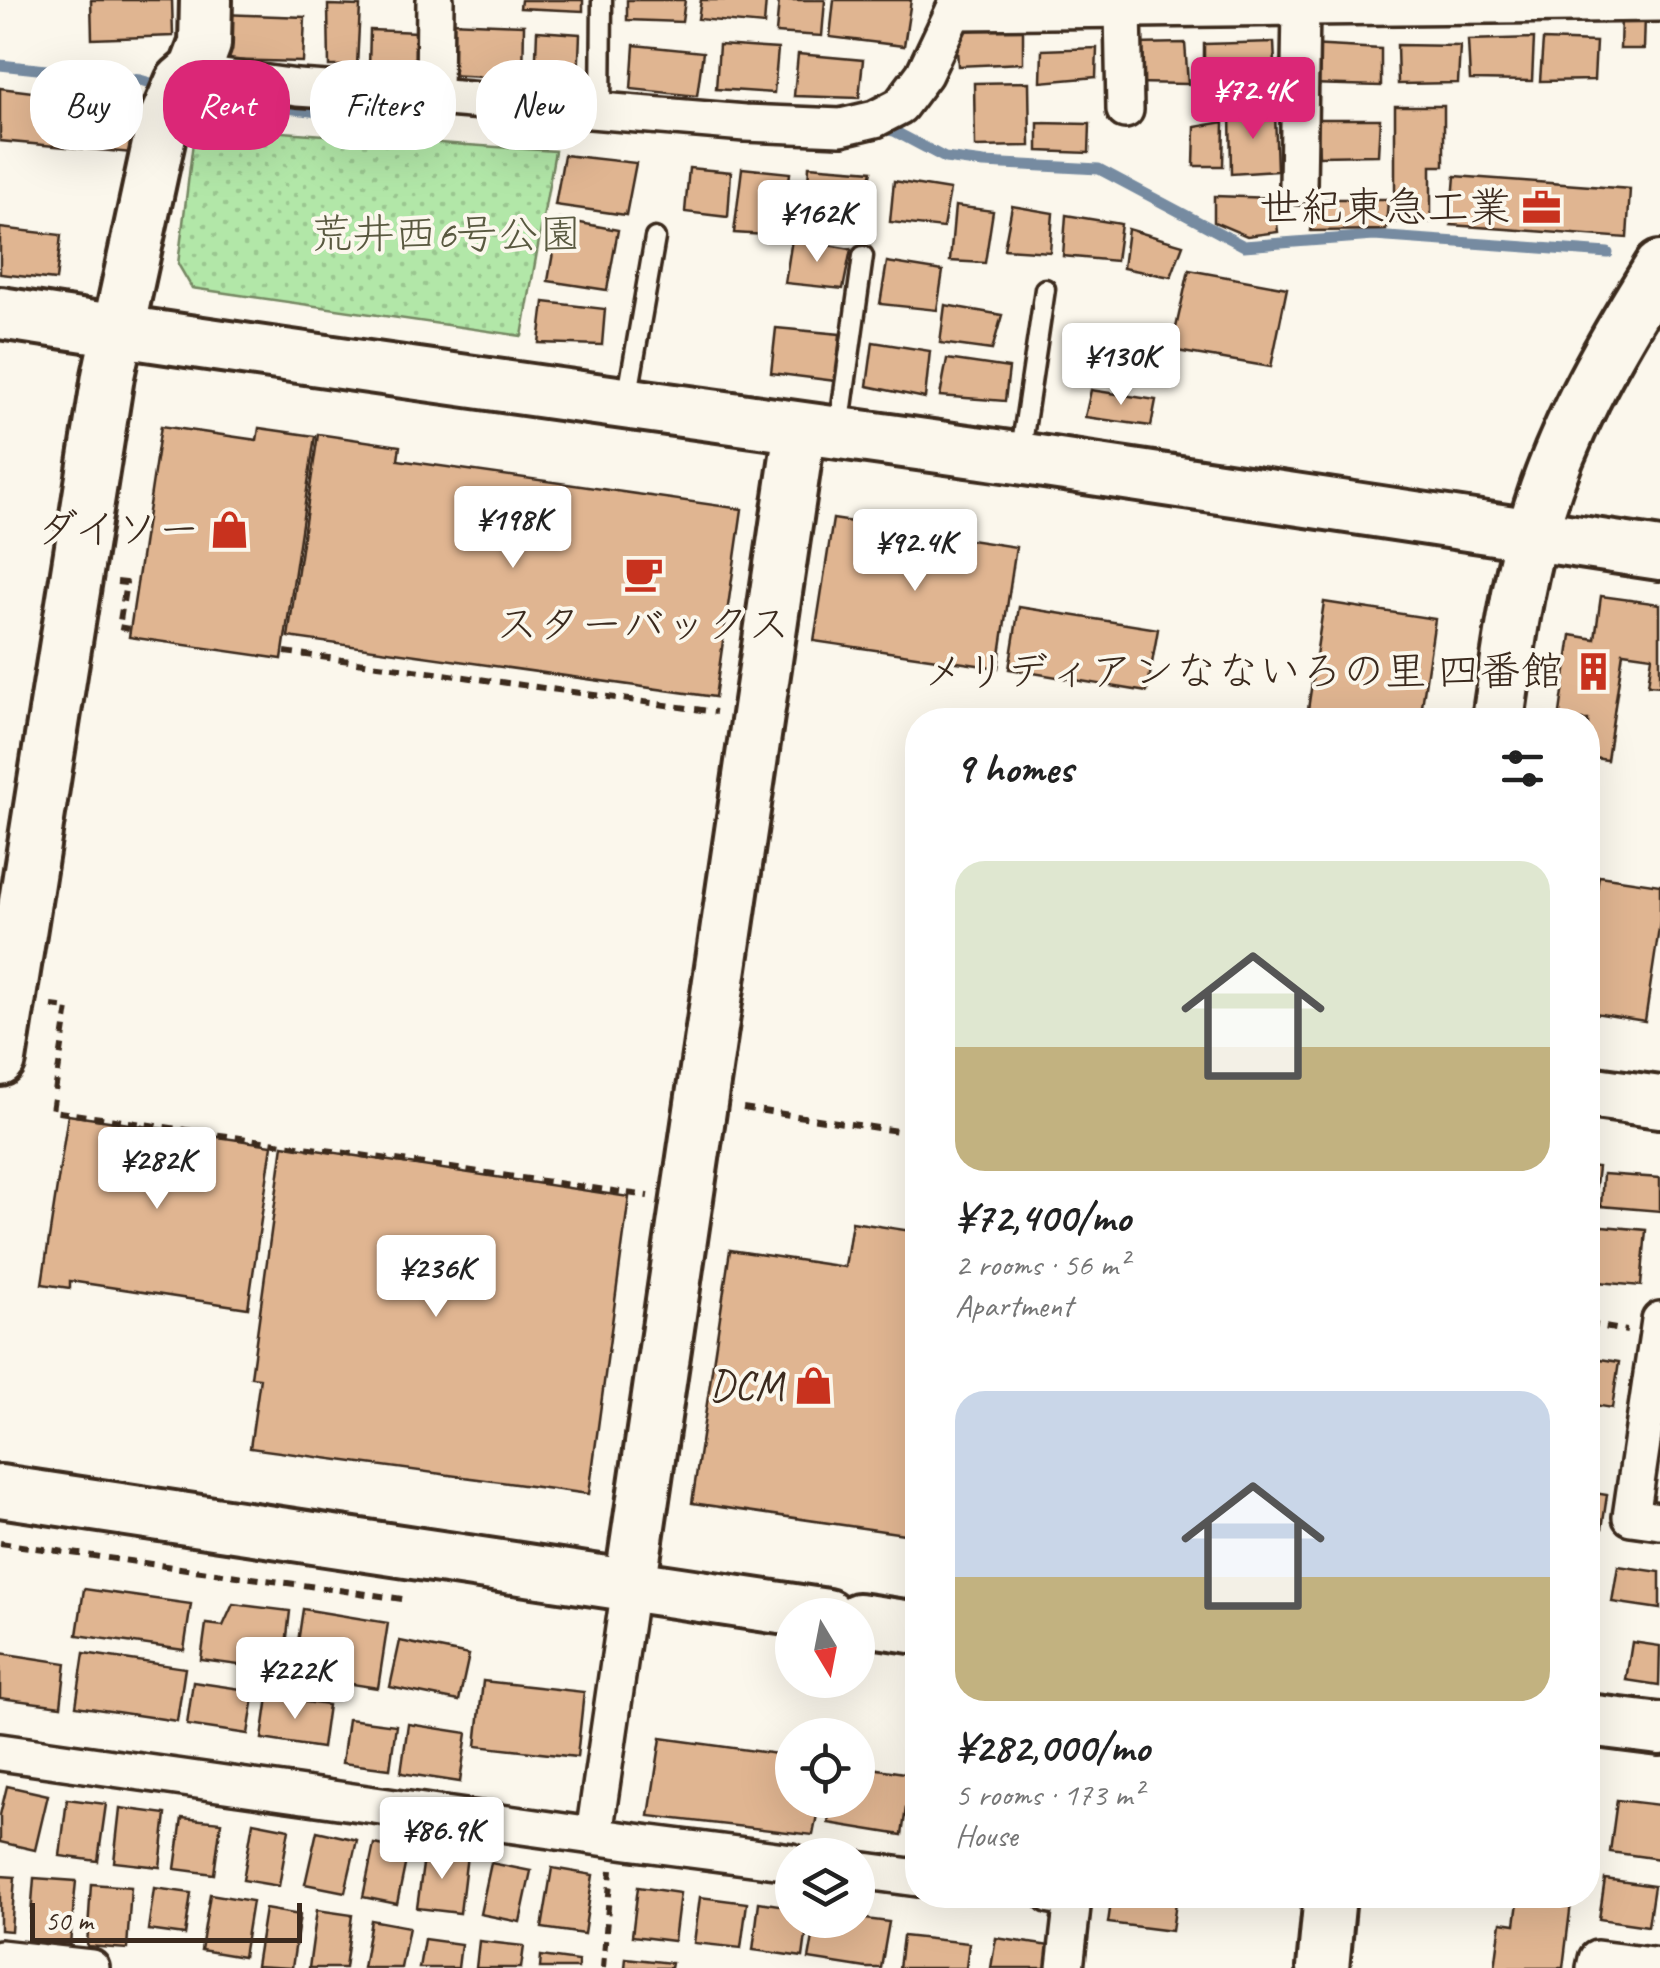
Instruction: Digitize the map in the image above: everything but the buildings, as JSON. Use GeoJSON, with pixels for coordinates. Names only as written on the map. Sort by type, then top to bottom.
{"type":"FeatureCollection","features":[{"type":"Feature","properties":{"kind":"street"},"geometry":{"type":"LineString","coordinates":[[196,60],[205,44],[206,0]]}},
{"type":"Feature","properties":{"kind":"street"},"geometry":{"type":"LineString","coordinates":[[434,60],[435,0]]}},
{"type":"Feature","properties":{"kind":"street"},"geometry":{"type":"LineString","coordinates":[[456,99],[745,123],[841,127],[875,119],[900,106],[924,74],[957,6],[1124,10],[1660,2]]}},
{"type":"Feature","properties":{"kind":"street"},"geometry":{"type":"LineString","coordinates":[[1298,186],[1301,8]]}},
{"type":"Feature","properties":{"kind":"street"},"geometry":{"type":"LineString","coordinates":[[1124,10],[1126,111]]}},
{"type":"Feature","properties":{"kind":"street"},"geometry":{"type":"LineString","coordinates":[[0,1060],[108,376],[163,124]]}},
{"type":"Feature","properties":{"kind":"street"},"geometry":{"type":"LineString","coordinates":[[1500,708],[1516,601],[1546,489],[1608,351],[1660,267]]}},
{"type":"Feature","properties":{"kind":"street"},"geometry":{"type":"LineString","coordinates":[[0,313],[1020,458],[1660,554]]}},
{"type":"Feature","properties":{"kind":"street"},"geometry":{"type":"LineString","coordinates":[[604,1837],[630,1587],[819,431]]}},
{"type":"Feature","properties":{"kind":"street"},"geometry":{"type":"LineString","coordinates":[[1600,1094],[1660,1102]]}},
{"type":"Feature","properties":{"kind":"street"},"geometry":{"type":"LineString","coordinates":[[1660,1320],[1631,1517],[1660,1520]]}},
{"type":"Feature","properties":{"kind":"street"},"geometry":{"type":"LineString","coordinates":[[0,1492],[775,1608]]}},
{"type":"Feature","properties":{"kind":"street"},"geometry":{"type":"LineString","coordinates":[[875,1622],[905,1626]]}},
{"type":"Feature","properties":{"kind":"street"},"geometry":{"type":"LineString","coordinates":[[1600,1722],[1660,1729]]}},
{"type":"Feature","properties":{"kind":"street"},"geometry":{"type":"LineString","coordinates":[[0,1752],[775,1860]]}},
{"type":"Feature","properties":{"kind":"street"},"geometry":{"type":"LineString","coordinates":[[875,1872],[905,1876]]}},
{"type":"Feature","properties":{"kind":"street"},"geometry":{"type":"LineString","coordinates":[[1065,1968],[1072,1908]]}},
{"type":"Feature","properties":{"kind":"street"},"geometry":{"type":"LineString","coordinates":[[1323,1968],[1329,1908]]}},
{"type":"Feature","properties":{"kind":"street"},"geometry":{"type":"LineString","coordinates":[[0,1958],[91,1968]]}},
{"type":"Feature","properties":{"kind":"street"},"geometry":{"type":"LineString","coordinates":[[1595,1968],[1597,1959],[1660,1967]]}},
{"type":"Feature","properties":{"kind":"lane"},"geometry":{"type":"LineString","coordinates":[[601,111],[602,0]]}},
{"type":"Feature","properties":{"kind":"lane"},"geometry":{"type":"LineString","coordinates":[[626,405],[655,238]]}},
{"type":"Feature","properties":{"kind":"lane"},"geometry":{"type":"LineString","coordinates":[[819,431],[863,256]]}},
{"type":"Feature","properties":{"kind":"lane"},"geometry":{"type":"LineString","coordinates":[[1020,458],[1045,290]]}},
{"type":"Feature","properties":{"kind":"path"},"geometry":{"type":"LineString","coordinates":[[103,580],[126,583],[120,628],[129,629]]}},
{"type":"Feature","properties":{"kind":"path"},"geometry":{"type":"LineString","coordinates":[[285,652],[724,714]]}},
{"type":"Feature","properties":{"kind":"path"},"geometry":{"type":"LineString","coordinates":[[37,1004],[68,1008],[52,1112],[653,1197]]}},
{"type":"Feature","properties":{"kind":"path"},"geometry":{"type":"LineString","coordinates":[[727,1105],[905,1132]]}},
{"type":"Feature","properties":{"kind":"path"},"geometry":{"type":"LineString","coordinates":[[0,1543],[429,1602]]}},
{"type":"Feature","properties":{"kind":"path"},"geometry":{"type":"LineString","coordinates":[[603,1968],[604,1837]]}},
{"type":"Feature","properties":{"kind":"green space","name":"荒井西6号公園"},"geometry":{"type":"Polygon","coordinates":[[[290,133],[310,134],[310,150],[456,150],[456,144],[476,146],[476,150],[555,151],[522,336],[192,288],[178,264],[192,150],[290,150],[290,133]]]}},
{"type":"Feature","properties":{"kind":"waterway"},"geometry":{"type":"LineString","coordinates":[[0,65],[140,80],[163,87]]}},
{"type":"Feature","properties":{"kind":"waterway"},"geometry":{"type":"LineString","coordinates":[[290,108],[310,111]]}},
{"type":"Feature","properties":{"kind":"waterway"},"geometry":{"type":"LineString","coordinates":[[878,128],[894,131],[945,158],[1099,169],[1244,246],[1374,236],[1608,253]]}},
{"type":"Feature","properties":{"kind":"place","name":"世紀東急工業"},"geometry":{"type":"Point","coordinates":[1541,207]}},
{"type":"Feature","properties":{"kind":"place","name":"ダイソー"},"geometry":{"type":"Point","coordinates":[230,529]}},
{"type":"Feature","properties":{"kind":"place","name":"スターバックス"},"geometry":{"type":"Point","coordinates":[643,573]}},
{"type":"Feature","properties":{"kind":"place","name":"メリディアンなないろの里 四番館"},"geometry":{"type":"Point","coordinates":[1593,671]}},
{"type":"Feature","properties":{"kind":"place","name":"DCM"},"geometry":{"type":"Point","coordinates":[814,1385]}}]}
